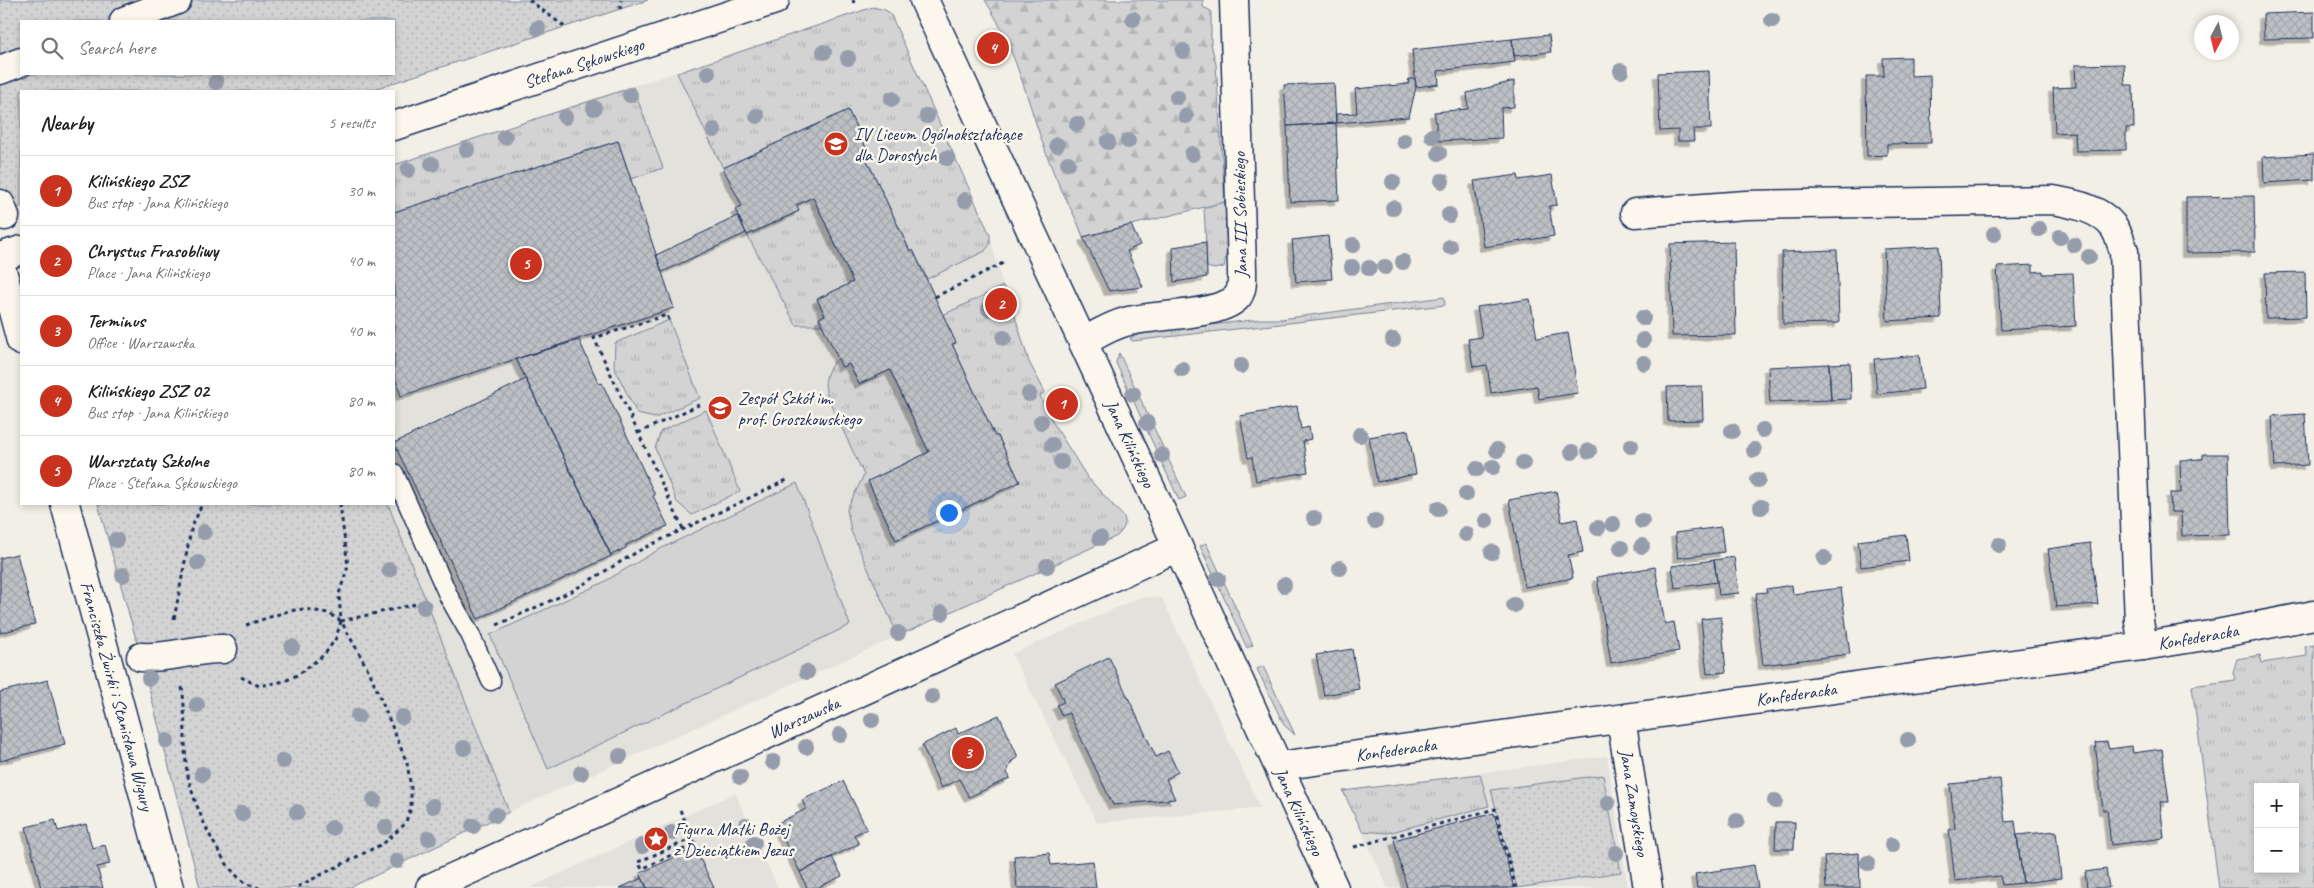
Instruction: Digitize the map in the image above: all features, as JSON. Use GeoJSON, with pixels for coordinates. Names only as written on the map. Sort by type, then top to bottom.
{"type":"FeatureCollection","features":[{"type":"Feature","properties":{"kind":"street"},"geometry":{"type":"LineString","coordinates":[[127,20],[177,0]]}},
{"type":"Feature","properties":{"kind":"street","name":"Stefana Sękowskiego"},"geometry":{"type":"LineString","coordinates":[[395,126],[775,0]]}},
{"type":"Feature","properties":{"kind":"street","name":"Jana Kilińskiego"},"geometry":{"type":"LineString","coordinates":[[924,0],[1178,546],[1334,888]]}},
{"type":"Feature","properties":{"kind":"street","name":"Jana III Sobieskiego"},"geometry":{"type":"LineString","coordinates":[[1083,342],[1125,322],[1211,310],[1228,303],[1238,296],[1241,287],[1242,270],[1234,0]]}},
{"type":"Feature","properties":{"kind":"street"},"geometry":{"type":"LineString","coordinates":[[0,70],[20,62]]}},
{"type":"Feature","properties":{"kind":"street"},"geometry":{"type":"LineString","coordinates":[[1635,213],[1746,205],[2053,200],[2081,205],[2102,216],[2114,226],[2124,251],[2139,621],[2143,646]]}},
{"type":"Feature","properties":{"kind":"street"},"geometry":{"type":"LineString","coordinates":[[0,257],[20,250]]}},
{"type":"Feature","properties":{"kind":"street"},"geometry":{"type":"LineString","coordinates":[[0,263],[20,337]]}},
{"type":"Feature","properties":{"kind":"street","name":"Franciszka Żwirki i Stanisława Wigury"},"geometry":{"type":"LineString","coordinates":[[65,505],[169,888]]}},
{"type":"Feature","properties":{"kind":"street","name":"Warszawska"},"geometry":{"type":"LineString","coordinates":[[430,888],[1178,546]]}},
{"type":"Feature","properties":{"kind":"street","name":"Konfederacka"},"geometry":{"type":"LineString","coordinates":[[1279,766],[2143,646],[2314,615]]}},
{"type":"Feature","properties":{"kind":"street"},"geometry":{"type":"LineString","coordinates":[[141,657],[176,655],[210,648],[224,649]]}},
{"type":"Feature","properties":{"kind":"street","name":"Jana Zamoyskiego"},"geometry":{"type":"LineString","coordinates":[[1621,719],[1648,888]]}},
{"type":"Feature","properties":{"kind":"lane"},"geometry":{"type":"LineString","coordinates":[[395,475],[491,681]]}},
{"type":"Feature","properties":{"kind":"path"},"geometry":{"type":"LineString","coordinates":[[529,0],[565,27]]}},
{"type":"Feature","properties":{"kind":"path"},"geometry":{"type":"LineString","coordinates":[[620,9],[621,0]]}},
{"type":"Feature","properties":{"kind":"path"},"geometry":{"type":"LineString","coordinates":[[935,297],[1005,262]]}},
{"type":"Feature","properties":{"kind":"path"},"geometry":{"type":"LineString","coordinates":[[669,320],[667,315],[594,338],[683,529]]}},
{"type":"Feature","properties":{"kind":"path"},"geometry":{"type":"LineString","coordinates":[[638,433],[703,403]]}},
{"type":"Feature","properties":{"kind":"path"},"geometry":{"type":"LineString","coordinates":[[459,614],[473,626],[487,630],[572,591],[642,549],[790,479]]}},
{"type":"Feature","properties":{"kind":"path"},"geometry":{"type":"LineString","coordinates":[[202,505],[191,530],[174,614],[176,655],[183,697],[186,765],[197,807],[227,863],[245,883],[259,888]]}},
{"type":"Feature","properties":{"kind":"path"},"geometry":{"type":"LineString","coordinates":[[295,888],[384,843],[405,824],[412,808],[407,763],[370,673],[341,621],[328,613],[304,609],[288,611],[236,629],[228,637],[224,649],[229,663],[242,678],[259,686],[285,681],[299,674],[325,654],[336,638],[341,621],[339,594],[348,566],[340,505]]}},
{"type":"Feature","properties":{"kind":"path"},"geometry":{"type":"LineString","coordinates":[[341,621],[427,602]]}},
{"type":"Feature","properties":{"kind":"path"},"geometry":{"type":"LineString","coordinates":[[679,807],[696,844],[642,869],[638,862],[692,838]]}},
{"type":"Feature","properties":{"kind":"path"},"geometry":{"type":"LineString","coordinates":[[1354,847],[1495,809],[1516,888]]}},
{"type":"Feature","properties":{"kind":"shaded area","name":"Zespół Szkół im. prof. Groszkowskiego"},"geometry":{"type":"Polygon","coordinates":[[[873,7],[885,10],[890,13],[990,235],[1003,286],[1008,293],[1029,362],[1045,392],[1040,396],[1052,421],[1087,477],[1124,517],[1126,522],[1123,530],[1117,536],[1057,564],[509,812],[388,505],[395,505],[395,165],[873,7]]]}},
{"type":"Feature","properties":{"kind":"shaded area"},"geometry":{"type":"Polygon","coordinates":[[[1141,597],[1162,598],[1260,808],[1097,823],[1012,654],[1141,597]]]}},
{"type":"Feature","properties":{"kind":"shaded area"},"geometry":{"type":"Polygon","coordinates":[[[1607,756],[1628,888],[1388,888],[1343,791],[1607,756]]]}},
{"type":"Feature","properties":{"kind":"shaded area"},"geometry":{"type":"Polygon","coordinates":[[[735,793],[778,888],[529,888],[683,817],[735,793]]]}},
{"type":"Feature","properties":{"kind":"green space"},"geometry":{"type":"Polygon","coordinates":[[[0,0],[648,0],[371,90],[20,90],[20,207],[0,213],[0,0]]]}},
{"type":"Feature","properties":{"kind":"green space"},"geometry":{"type":"Polygon","coordinates":[[[985,0],[1203,0],[1203,7],[1211,11],[1211,44],[1216,64],[1225,202],[1083,237],[1053,171],[1007,41],[985,0]]]}},
{"type":"Feature","properties":{"kind":"green space"},"geometry":{"type":"Polygon","coordinates":[[[873,7],[890,13],[990,235],[990,244],[985,251],[927,279],[913,250],[910,251],[865,156],[868,154],[848,110],[723,168],[677,73],[873,7]]]}},
{"type":"Feature","properties":{"kind":"green space"},"geometry":{"type":"Polygon","coordinates":[[[633,87],[663,168],[631,179],[618,141],[395,212],[395,165],[633,87]]]}},
{"type":"Feature","properties":{"kind":"green space"},"geometry":{"type":"Polygon","coordinates":[[[813,197],[853,282],[817,299],[825,315],[822,325],[796,325],[747,235],[799,211],[796,205],[813,197]]]}},
{"type":"Feature","properties":{"kind":"green space"},"geometry":{"type":"Polygon","coordinates":[[[1225,202],[1227,249],[1224,267],[1214,269],[1207,267],[1204,207],[1225,202]]]}},
{"type":"Feature","properties":{"kind":"green space"},"geometry":{"type":"Polygon","coordinates":[[[1003,286],[1008,293],[1029,362],[1045,392],[1040,396],[1052,421],[1087,477],[1124,517],[1125,525],[1117,536],[898,636],[851,531],[847,509],[864,475],[827,396],[826,376],[838,358],[842,367],[849,364],[859,384],[890,370],[929,452],[868,481],[896,540],[1019,482],[952,344],[956,343],[943,315],[1003,286]]]}},
{"type":"Feature","properties":{"kind":"green space"},"geometry":{"type":"Polygon","coordinates":[[[1444,297],[1445,305],[1132,341],[1130,338],[1144,333],[1261,319],[1281,319],[1444,297]]]}},
{"type":"Feature","properties":{"kind":"green space"},"geometry":{"type":"Polygon","coordinates":[[[669,320],[700,398],[655,418],[637,414],[614,367],[615,343],[669,320]]]}},
{"type":"Feature","properties":{"kind":"green space"},"geometry":{"type":"Polygon","coordinates":[[[1119,353],[1186,497],[1179,500],[1116,363],[1119,353]]]}},
{"type":"Feature","properties":{"kind":"green space"},"geometry":{"type":"Polygon","coordinates":[[[706,410],[740,491],[692,515],[677,502],[655,448],[661,431],[706,410]]]}},
{"type":"Feature","properties":{"kind":"green space"},"geometry":{"type":"Polygon","coordinates":[[[797,483],[850,625],[548,769],[490,635],[602,583],[658,550],[797,483]]]}},
{"type":"Feature","properties":{"kind":"green space"},"geometry":{"type":"Polygon","coordinates":[[[98,505],[388,505],[509,812],[349,888],[200,888],[141,657],[98,505]]]}},
{"type":"Feature","properties":{"kind":"green space"},"geometry":{"type":"Polygon","coordinates":[[[1206,543],[1253,645],[1247,648],[1200,546],[1206,543]]]}},
{"type":"Feature","properties":{"kind":"green space"},"geometry":{"type":"Polygon","coordinates":[[[2314,645],[2314,888],[2219,888],[2192,686],[2235,680],[2233,672],[2237,659],[2260,655],[2262,663],[2307,656],[2305,647],[2314,645]]]}},
{"type":"Feature","properties":{"kind":"green space"},"geometry":{"type":"Polygon","coordinates":[[[1263,666],[1295,735],[1284,725],[1257,669],[1263,666]]]}},
{"type":"Feature","properties":{"kind":"green space"},"geometry":{"type":"Polygon","coordinates":[[[1480,774],[1489,806],[1388,833],[1362,831],[1343,791],[1480,774]]]}},
{"type":"Feature","properties":{"kind":"green space"},"geometry":{"type":"Polygon","coordinates":[[[1603,775],[1621,872],[1517,888],[1491,790],[1603,775]]]}},
{"type":"Feature","properties":{"kind":"building"},"geometry":{"type":"Polygon","coordinates":[[[2314,12],[2314,38],[2264,39],[2263,14],[2314,12]]]}},
{"type":"Feature","properties":{"kind":"building"},"geometry":{"type":"Polygon","coordinates":[[[1549,35],[1551,52],[1514,56],[1512,39],[1549,35]]]}},
{"type":"Feature","properties":{"kind":"building"},"geometry":{"type":"Polygon","coordinates":[[[1512,39],[1515,62],[1438,71],[1439,84],[1416,87],[1412,50],[1512,39]]]}},
{"type":"Feature","properties":{"kind":"building"},"geometry":{"type":"Polygon","coordinates":[[[1911,57],[1911,76],[1930,75],[1931,143],[1887,144],[1887,155],[1867,156],[1866,76],[1884,76],[1883,58],[1911,57]]]}},
{"type":"Feature","properties":{"kind":"building"},"geometry":{"type":"Polygon","coordinates":[[[2124,64],[2125,85],[2133,85],[2134,128],[2126,128],[2126,150],[2076,151],[2075,132],[2055,133],[2053,88],[2076,87],[2075,65],[2124,64]]]}},
{"type":"Feature","properties":{"kind":"building"},"geometry":{"type":"Polygon","coordinates":[[[1709,71],[1711,129],[1693,129],[1694,141],[1678,141],[1678,130],[1660,131],[1658,73],[1709,71]]]}},
{"type":"Feature","properties":{"kind":"building"},"geometry":{"type":"Polygon","coordinates":[[[1408,79],[1415,79],[1416,87],[1409,117],[1336,123],[1336,114],[1357,113],[1355,89],[1409,84],[1408,79]]]}},
{"type":"Feature","properties":{"kind":"building"},"geometry":{"type":"Polygon","coordinates":[[[1514,81],[1514,107],[1501,108],[1502,138],[1439,141],[1434,112],[1468,109],[1467,93],[1514,81]]]}},
{"type":"Feature","properties":{"kind":"building"},"geometry":{"type":"Polygon","coordinates":[[[1334,83],[1336,123],[1287,126],[1284,85],[1334,83]]]}},
{"type":"Feature","properties":{"kind":"building"},"geometry":{"type":"Polygon","coordinates":[[[848,110],[869,154],[865,156],[910,251],[913,250],[956,343],[952,344],[995,436],[998,436],[1020,482],[896,540],[868,481],[929,452],[890,370],[859,384],[849,364],[842,367],[819,318],[825,315],[817,299],[853,282],[813,197],[796,205],[799,211],[747,235],[735,209],[742,206],[723,168],[848,110]]]}},
{"type":"Feature","properties":{"kind":"building"},"geometry":{"type":"Polygon","coordinates":[[[1336,123],[1339,200],[1290,202],[1287,126],[1336,123]]]}},
{"type":"Feature","properties":{"kind":"building"},"geometry":{"type":"Polygon","coordinates":[[[618,141],[674,308],[401,396],[395,377],[395,212],[618,141]]]}},
{"type":"Feature","properties":{"kind":"building"},"geometry":{"type":"Polygon","coordinates":[[[2314,154],[2314,180],[2264,183],[2263,157],[2314,154]]]}},
{"type":"Feature","properties":{"kind":"building"},"geometry":{"type":"Polygon","coordinates":[[[1518,175],[1519,180],[1552,175],[1557,205],[1549,206],[1554,236],[1484,247],[1474,181],[1518,175]]]}},
{"type":"Feature","properties":{"kind":"building"},"geometry":{"type":"Polygon","coordinates":[[[2254,196],[2255,252],[2186,253],[2186,197],[2254,196]]]}},
{"type":"Feature","properties":{"kind":"building"},"geometry":{"type":"Polygon","coordinates":[[[738,216],[746,233],[662,272],[656,255],[738,216]]]}},
{"type":"Feature","properties":{"kind":"building"},"geometry":{"type":"Polygon","coordinates":[[[1131,225],[1140,245],[1127,251],[1143,287],[1109,291],[1083,237],[1131,225]]]}},
{"type":"Feature","properties":{"kind":"building"},"geometry":{"type":"Polygon","coordinates":[[[1328,236],[1332,279],[1296,282],[1292,240],[1328,236]]]}},
{"type":"Feature","properties":{"kind":"building"},"geometry":{"type":"Polygon","coordinates":[[[1206,242],[1207,277],[1174,282],[1173,247],[1206,242]]]}},
{"type":"Feature","properties":{"kind":"building"},"geometry":{"type":"Polygon","coordinates":[[[1734,242],[1736,335],[1672,336],[1670,244],[1734,242]]]}},
{"type":"Feature","properties":{"kind":"building"},"geometry":{"type":"Polygon","coordinates":[[[1939,246],[1941,318],[1887,321],[1884,249],[1939,246]]]}},
{"type":"Feature","properties":{"kind":"building"},"geometry":{"type":"Polygon","coordinates":[[[1837,250],[1839,323],[1783,324],[1782,252],[1837,250]]]}},
{"type":"Feature","properties":{"kind":"building"},"geometry":{"type":"Polygon","coordinates":[[[2033,265],[2033,272],[2043,271],[2043,274],[2073,273],[2076,326],[2001,330],[1997,267],[2033,265]]]}},
{"type":"Feature","properties":{"kind":"building"},"geometry":{"type":"Polygon","coordinates":[[[2305,272],[2306,317],[2266,318],[2265,273],[2305,272]]]}},
{"type":"Feature","properties":{"kind":"building"},"geometry":{"type":"Polygon","coordinates":[[[1530,299],[1537,338],[1568,333],[1578,393],[1539,399],[1537,386],[1491,393],[1487,365],[1473,367],[1468,339],[1482,337],[1477,307],[1530,299]]]}},
{"type":"Feature","properties":{"kind":"building"},"geometry":{"type":"Polygon","coordinates":[[[579,340],[599,384],[602,383],[668,526],[626,545],[626,548],[611,555],[516,359],[579,340]]]}},
{"type":"Feature","properties":{"kind":"building"},"geometry":{"type":"Polygon","coordinates":[[[1919,355],[1923,389],[1877,394],[1874,359],[1919,355]]]}},
{"type":"Feature","properties":{"kind":"building"},"geometry":{"type":"Polygon","coordinates":[[[1850,363],[1851,399],[1831,400],[1829,364],[1850,363]]]}},
{"type":"Feature","properties":{"kind":"building"},"geometry":{"type":"Polygon","coordinates":[[[1829,364],[1831,400],[1770,402],[1768,367],[1829,364]]]}},
{"type":"Feature","properties":{"kind":"building"},"geometry":{"type":"Polygon","coordinates":[[[526,379],[611,556],[478,619],[395,443],[526,379]]]}},
{"type":"Feature","properties":{"kind":"building"},"geometry":{"type":"Polygon","coordinates":[[[1702,386],[1703,420],[1668,421],[1667,387],[1702,386]]]}},
{"type":"Feature","properties":{"kind":"building"},"geometry":{"type":"Polygon","coordinates":[[[1297,406],[1301,429],[1309,427],[1311,439],[1303,441],[1308,472],[1256,481],[1252,457],[1248,458],[1240,416],[1297,406]]]}},
{"type":"Feature","properties":{"kind":"building"},"geometry":{"type":"Polygon","coordinates":[[[2305,414],[2308,465],[2275,467],[2272,416],[2305,414]]]}},
{"type":"Feature","properties":{"kind":"building"},"geometry":{"type":"Polygon","coordinates":[[[1408,430],[1416,474],[1377,482],[1369,437],[1408,430]]]}},
{"type":"Feature","properties":{"kind":"building"},"geometry":{"type":"Polygon","coordinates":[[[2203,454],[2228,454],[2230,535],[2182,536],[2181,512],[2171,512],[2170,493],[2181,493],[2180,460],[2203,459],[2203,454]]]}},
{"type":"Feature","properties":{"kind":"building"},"geometry":{"type":"Polygon","coordinates":[[[1556,491],[1562,522],[1577,519],[1583,552],[1568,555],[1573,578],[1525,587],[1509,500],[1556,491]]]}},
{"type":"Feature","properties":{"kind":"building"},"geometry":{"type":"Polygon","coordinates":[[[1721,527],[1724,552],[1678,558],[1675,533],[1721,527]]]}},
{"type":"Feature","properties":{"kind":"building"},"geometry":{"type":"Polygon","coordinates":[[[1906,535],[1909,561],[1861,567],[1858,541],[1906,535]]]}},
{"type":"Feature","properties":{"kind":"building"},"geometry":{"type":"Polygon","coordinates":[[[2090,543],[2098,604],[2056,607],[2048,549],[2090,543]]]}},
{"type":"Feature","properties":{"kind":"building"},"geometry":{"type":"Polygon","coordinates":[[[17,554],[35,624],[0,633],[0,558],[17,554]]]}},
{"type":"Feature","properties":{"kind":"building"},"geometry":{"type":"Polygon","coordinates":[[[1734,557],[1739,593],[1719,595],[1714,560],[1734,557]]]}},
{"type":"Feature","properties":{"kind":"building"},"geometry":{"type":"Polygon","coordinates":[[[1714,560],[1717,582],[1675,588],[1672,566],[1714,560]]]}},
{"type":"Feature","properties":{"kind":"building"},"geometry":{"type":"Polygon","coordinates":[[[1655,567],[1665,624],[1674,622],[1679,651],[1611,663],[1597,577],[1655,567]]]}},
{"type":"Feature","properties":{"kind":"building"},"geometry":{"type":"Polygon","coordinates":[[[1792,585],[1793,594],[1841,588],[1850,654],[1763,665],[1755,600],[1757,600],[1756,593],[1767,592],[1766,589],[1792,585]]]}},
{"type":"Feature","properties":{"kind":"building"},"geometry":{"type":"Polygon","coordinates":[[[1721,617],[1726,672],[1707,674],[1701,619],[1721,617]]]}},
{"type":"Feature","properties":{"kind":"building"},"geometry":{"type":"Polygon","coordinates":[[[1352,649],[1359,689],[1324,695],[1316,655],[1352,649]]]}},
{"type":"Feature","properties":{"kind":"building"},"geometry":{"type":"Polygon","coordinates":[[[1109,657],[1156,757],[1168,751],[1178,772],[1166,779],[1175,799],[1113,805],[1069,713],[1062,716],[1057,705],[1064,702],[1055,683],[1109,657]]]}},
{"type":"Feature","properties":{"kind":"building"},"geometry":{"type":"Polygon","coordinates":[[[48,680],[65,744],[0,761],[0,692],[48,680]]]}},
{"type":"Feature","properties":{"kind":"building"},"geometry":{"type":"Polygon","coordinates":[[[999,715],[1018,757],[1012,761],[1007,772],[1010,778],[969,797],[959,779],[941,788],[922,745],[956,728],[958,734],[999,715]]]}},
{"type":"Feature","properties":{"kind":"building"},"geometry":{"type":"Polygon","coordinates":[[[2107,742],[2109,749],[2132,746],[2133,753],[2162,749],[2169,802],[2160,802],[2164,838],[2111,845],[2107,810],[2103,810],[2095,743],[2107,742]]]}},
{"type":"Feature","properties":{"kind":"building"},"geometry":{"type":"Polygon","coordinates":[[[2000,779],[2005,822],[2015,821],[2023,883],[2002,885],[2000,876],[1955,881],[1949,829],[1955,829],[1950,784],[2000,779]]]}},
{"type":"Feature","properties":{"kind":"building"},"geometry":{"type":"Polygon","coordinates":[[[843,781],[867,829],[854,835],[859,844],[800,872],[776,824],[806,809],[802,800],[843,781]]]}},
{"type":"Feature","properties":{"kind":"building"},"geometry":{"type":"Polygon","coordinates":[[[1494,813],[1514,888],[1407,888],[1394,840],[1494,813]]]}},
{"type":"Feature","properties":{"kind":"building"},"geometry":{"type":"Polygon","coordinates":[[[55,820],[58,831],[86,824],[92,848],[105,845],[110,864],[97,867],[103,888],[41,888],[26,827],[55,820]]]}},
{"type":"Feature","properties":{"kind":"building"},"geometry":{"type":"Polygon","coordinates":[[[1776,822],[1795,822],[1794,849],[1775,849],[1776,822]]]}},
{"type":"Feature","properties":{"kind":"building"},"geometry":{"type":"Polygon","coordinates":[[[2056,831],[2061,878],[2023,883],[2017,835],[2056,831]]]}},
{"type":"Feature","properties":{"kind":"building"},"geometry":{"type":"Polygon","coordinates":[[[695,848],[714,888],[647,888],[640,873],[695,848]]]}},
{"type":"Feature","properties":{"kind":"building"},"geometry":{"type":"Polygon","coordinates":[[[1049,853],[1051,865],[1093,861],[1096,888],[1017,888],[1014,856],[1049,853]]]}},
{"type":"Feature","properties":{"kind":"building"},"geometry":{"type":"Polygon","coordinates":[[[1859,853],[1860,888],[1826,888],[1824,856],[1859,853]]]}},
{"type":"Feature","properties":{"kind":"building"},"geometry":{"type":"Polygon","coordinates":[[[832,857],[842,876],[817,888],[807,888],[800,872],[832,857]]]}},
{"type":"Feature","properties":{"kind":"building"},"geometry":{"type":"Polygon","coordinates":[[[1754,865],[1758,888],[1697,888],[1695,874],[1754,865]]]}},
{"type":"Feature","properties":{"kind":"building"},"geometry":{"type":"Polygon","coordinates":[[[2106,869],[2109,888],[2087,888],[2085,872],[2106,869]]]}},
{"type":"Feature","properties":{"kind":"building"},"geometry":{"type":"Polygon","coordinates":[[[642,878],[647,888],[620,888],[642,878]]]}},
{"type":"Feature","properties":{"kind":"place","name":"Kilińskiego ZSZ 02"},"geometry":{"type":"Point","coordinates":[993,48]}},
{"type":"Feature","properties":{"kind":"place","name":"IV Liceum Ogólnokształcące dla Dorosłych"},"geometry":{"type":"Point","coordinates":[836,144]}},
{"type":"Feature","properties":{"kind":"place","name":"Warsztaty Szkolne"},"geometry":{"type":"Point","coordinates":[526,264]}},
{"type":"Feature","properties":{"kind":"place","name":"Chrystus Frasobliwy"},"geometry":{"type":"Point","coordinates":[1001,304]}},
{"type":"Feature","properties":{"kind":"place","name":"Kilińskiego ZSZ"},"geometry":{"type":"Point","coordinates":[1062,404]}},
{"type":"Feature","properties":{"kind":"place","name":"Zespół Szkół im. prof. Groszkowskiego"},"geometry":{"type":"Point","coordinates":[720,408]}},
{"type":"Feature","properties":{"kind":"place","name":"Terminus"},"geometry":{"type":"Point","coordinates":[968,753]}},
{"type":"Feature","properties":{"kind":"place","name":"Figura Matki Bożej z Dzieciątkiem Jezus"},"geometry":{"type":"Point","coordinates":[656,839]}}]}
